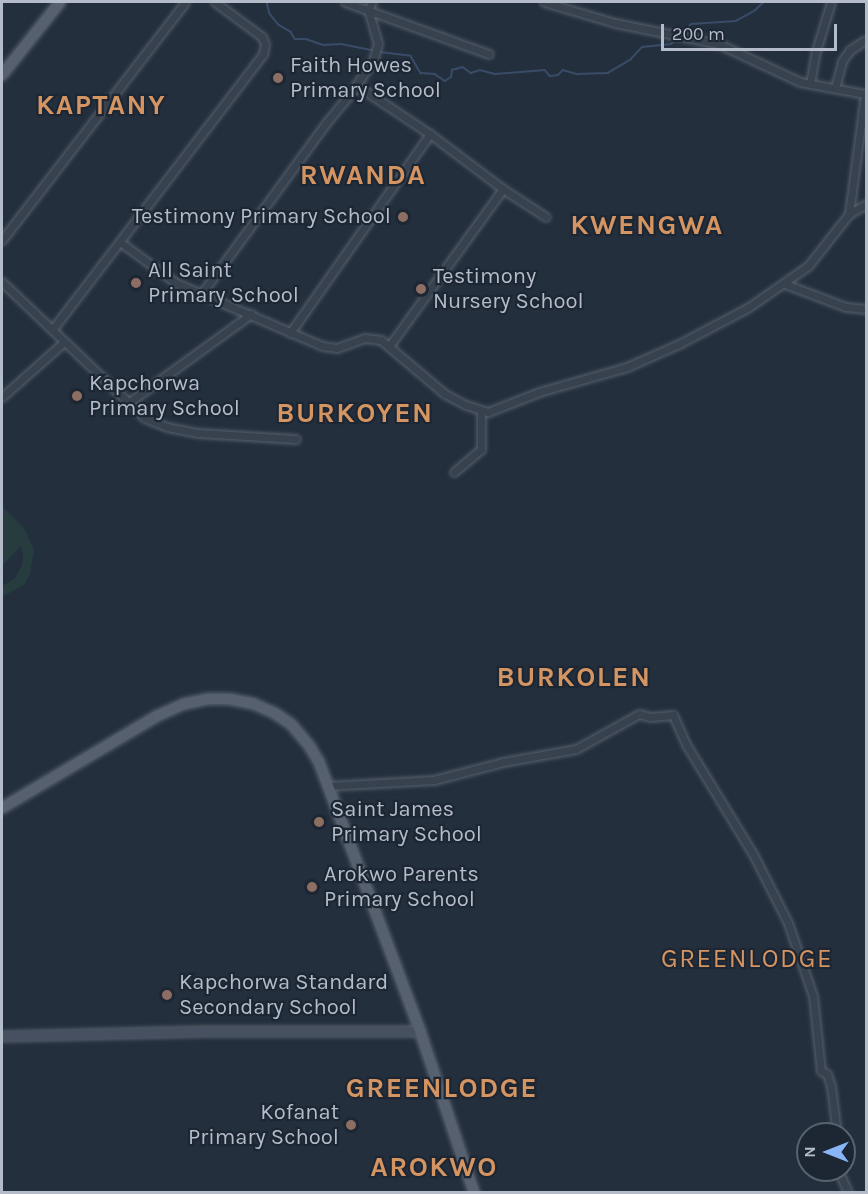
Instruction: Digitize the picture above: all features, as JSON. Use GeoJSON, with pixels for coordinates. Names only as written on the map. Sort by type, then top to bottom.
{"type":"FeatureCollection","features":[{"type":"Feature","properties":{"kind":"main road"},"geometry":{"type":"LineString","coordinates":[[2,75],[60,2]]}},
{"type":"Feature","properties":{"kind":"main road"},"geometry":{"type":"LineString","coordinates":[[2,808],[157,716],[184,704],[208,699],[246,702],[276,714],[291,724],[310,747],[327,786],[420,1031],[474,1192]]}},
{"type":"Feature","properties":{"kind":"street"},"geometry":{"type":"LineString","coordinates":[[2,240],[185,2]]}},
{"type":"Feature","properties":{"kind":"street"},"geometry":{"type":"LineString","coordinates":[[52,330],[263,54],[265,44],[262,37],[215,2]]}},
{"type":"Feature","properties":{"kind":"street"},"geometry":{"type":"LineString","coordinates":[[345,2],[489,54]]}},
{"type":"Feature","properties":{"kind":"street"},"geometry":{"type":"LineString","coordinates":[[202,293],[354,88],[376,50],[376,33],[368,10],[372,2]]}},
{"type":"Feature","properties":{"kind":"street"},"geometry":{"type":"LineString","coordinates":[[544,2],[615,23],[719,44],[792,79],[865,94],[849,214]]}},
{"type":"Feature","properties":{"kind":"street"},"geometry":{"type":"LineString","coordinates":[[810,84],[816,51],[831,2]]}},
{"type":"Feature","properties":{"kind":"street"},"geometry":{"type":"LineString","coordinates":[[835,88],[842,61],[850,50],[864,40]]}},
{"type":"Feature","properties":{"kind":"street"},"geometry":{"type":"LineString","coordinates":[[354,88],[361,88],[430,134],[503,189],[546,217]]}},
{"type":"Feature","properties":{"kind":"street"},"geometry":{"type":"LineString","coordinates":[[290,333],[430,134]]}},
{"type":"Feature","properties":{"kind":"street"},"geometry":{"type":"LineString","coordinates":[[390,345],[503,189]]}},
{"type":"Feature","properties":{"kind":"street"},"geometry":{"type":"LineString","coordinates":[[120,242],[170,279],[329,348],[344,347],[369,338],[390,345],[445,394],[481,411],[492,411],[539,392],[627,367],[679,344],[749,307],[808,266],[849,214],[867,204]]}},
{"type":"Feature","properties":{"kind":"street"},"geometry":{"type":"LineString","coordinates":[[2,282],[145,418],[167,427],[198,433],[296,438]]}},
{"type":"Feature","properties":{"kind":"street"},"geometry":{"type":"LineString","coordinates":[[784,284],[846,307],[867,309]]}},
{"type":"Feature","properties":{"kind":"street"},"geometry":{"type":"LineString","coordinates":[[128,403],[251,314]]}},
{"type":"Feature","properties":{"kind":"street"},"geometry":{"type":"LineString","coordinates":[[2,397],[64,342]]}},
{"type":"Feature","properties":{"kind":"street"},"geometry":{"type":"LineString","coordinates":[[454,472],[481,449],[481,411]]}},
{"type":"Feature","properties":{"kind":"street"},"geometry":{"type":"LineString","coordinates":[[327,786],[434,780],[503,762],[576,749],[639,714],[650,717],[674,715],[687,746],[753,854],[788,923],[813,996],[821,1071],[827,1074],[831,1086],[836,1122]]}},
{"type":"Feature","properties":{"kind":"street"},"geometry":{"type":"LineString","coordinates":[[2,1036],[153,1031],[420,1031]]}},
{"type":"Feature","properties":{"kind":"green space"},"geometry":{"type":"Polygon","coordinates":[[[2,506],[24,528],[34,550],[30,574],[24,585],[2,597],[2,586],[14,579],[22,566],[23,554],[21,546],[2,566],[2,506]]]}},
{"type":"Feature","properties":{"kind":"waterway"},"geometry":{"type":"LineString","coordinates":[[267,2],[270,14],[279,25],[291,32],[295,39],[306,39],[323,45],[341,44],[372,50]]}},
{"type":"Feature","properties":{"kind":"waterway"},"geometry":{"type":"LineString","coordinates":[[683,33],[691,24],[736,21],[754,11],[764,2]]}},
{"type":"Feature","properties":{"kind":"waterway"},"geometry":{"type":"LineString","coordinates":[[380,52],[411,56],[421,73],[435,74],[445,81],[451,77],[452,70],[463,67],[471,73],[480,70],[495,74],[545,70],[550,76],[558,75],[563,70],[577,74],[608,73],[631,59],[642,47],[671,44],[677,39]]}},
{"type":"Feature","properties":{"kind":"place","name":"Faith Howes Primary School"},"geometry":{"type":"Point","coordinates":[278,78]}},
{"type":"Feature","properties":{"kind":"place","name":"Testimony Primary School"},"geometry":{"type":"Point","coordinates":[403,217]}},
{"type":"Feature","properties":{"kind":"place","name":"All Saint Primary School"},"geometry":{"type":"Point","coordinates":[136,283]}},
{"type":"Feature","properties":{"kind":"place","name":"Testimony Nursery School"},"geometry":{"type":"Point","coordinates":[421,289]}},
{"type":"Feature","properties":{"kind":"place","name":"Kapchorwa Primary School"},"geometry":{"type":"Point","coordinates":[77,396]}},
{"type":"Feature","properties":{"kind":"place","name":"Saint James Primary School"},"geometry":{"type":"Point","coordinates":[319,822]}},
{"type":"Feature","properties":{"kind":"place","name":"Arokwo Parents Primary School"},"geometry":{"type":"Point","coordinates":[312,887]}},
{"type":"Feature","properties":{"kind":"place","name":"Kapchorwa Standard Secondary School"},"geometry":{"type":"Point","coordinates":[167,995]}},
{"type":"Feature","properties":{"kind":"place","name":"Kofanat Primary School"},"geometry":{"type":"Point","coordinates":[351,1125]}},
{"type":"Feature","properties":{"kind":"district","name":"KAPTANY"},"geometry":{"type":"Point","coordinates":[101,105]}},
{"type":"Feature","properties":{"kind":"district","name":"RWANDA"},"geometry":{"type":"Point","coordinates":[363,175]}},
{"type":"Feature","properties":{"kind":"district","name":"KWENGWA"},"geometry":{"type":"Point","coordinates":[647,225]}},
{"type":"Feature","properties":{"kind":"district","name":"BURKOYEN"},"geometry":{"type":"Point","coordinates":[355,413]}},
{"type":"Feature","properties":{"kind":"district","name":"BURKOLEN"},"geometry":{"type":"Point","coordinates":[574,677]}},
{"type":"Feature","properties":{"kind":"district","name":"GREENLODGE"},"geometry":{"type":"Point","coordinates":[747,959]}},
{"type":"Feature","properties":{"kind":"district","name":"GREENLODGE"},"geometry":{"type":"Point","coordinates":[442,1088]}},
{"type":"Feature","properties":{"kind":"district","name":"AROKWO"},"geometry":{"type":"Point","coordinates":[434,1167]}}]}
